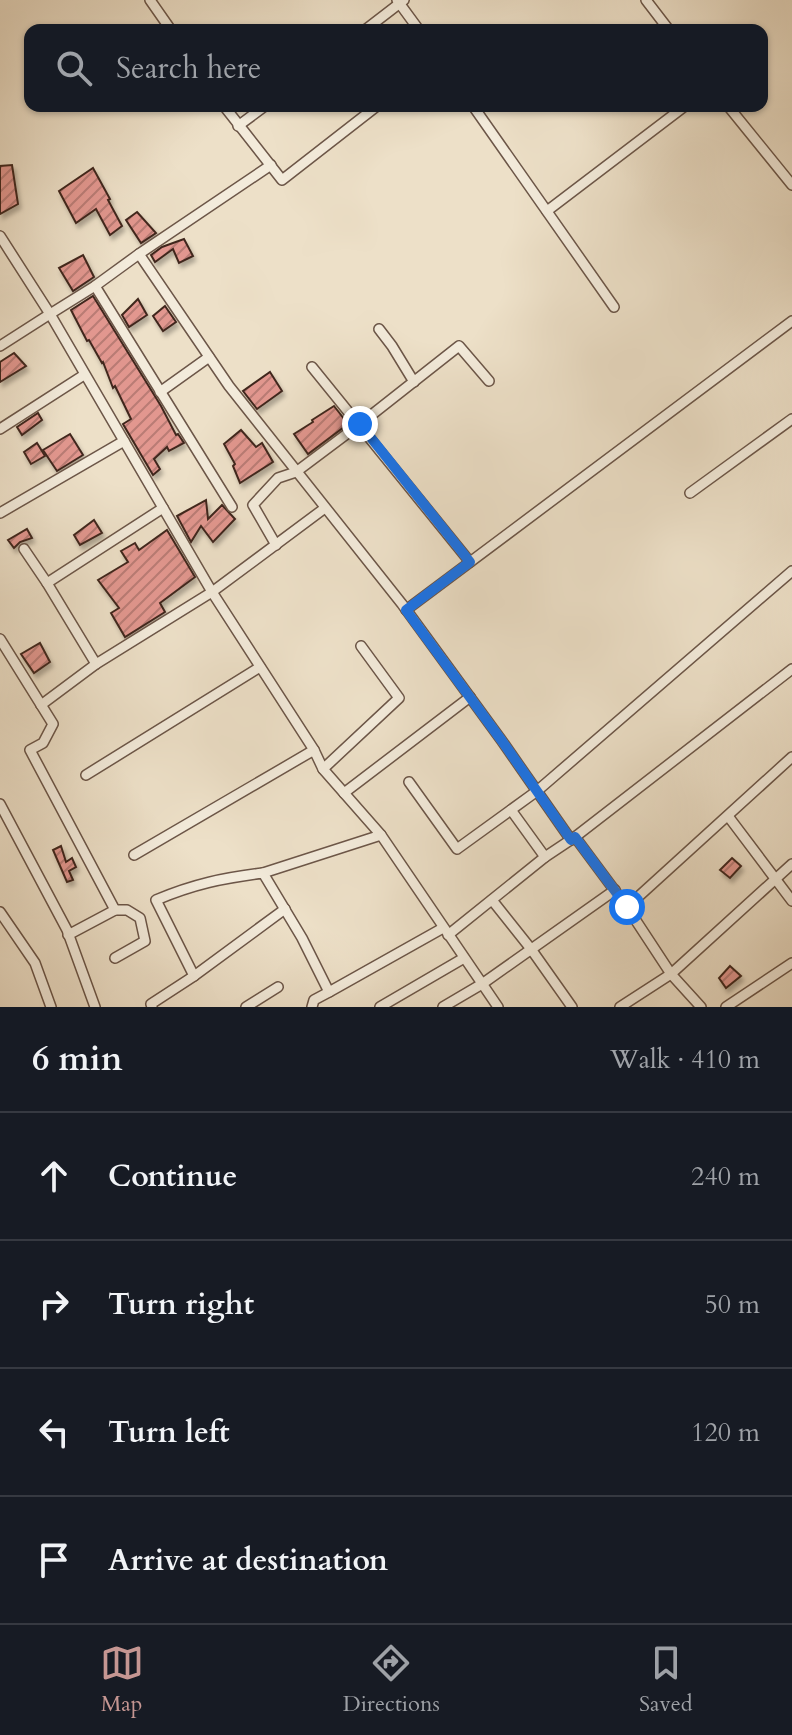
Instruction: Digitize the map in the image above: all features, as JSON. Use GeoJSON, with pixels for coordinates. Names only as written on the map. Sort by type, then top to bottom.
{"type":"FeatureCollection","features":[{"type":"Feature","properties":{"kind":"street"},"geometry":{"type":"LineString","coordinates":[[150,0],[167,24]]}},
{"type":"Feature","properties":{"kind":"street"},"geometry":{"type":"LineString","coordinates":[[646,0],[664,24]]}},
{"type":"Feature","properties":{"kind":"street"},"geometry":{"type":"LineString","coordinates":[[372,24],[400,1],[415,24]]}},
{"type":"Feature","properties":{"kind":"street"},"geometry":{"type":"LineString","coordinates":[[228,112],[282,180],[369,112]]}},
{"type":"Feature","properties":{"kind":"street"},"geometry":{"type":"LineString","coordinates":[[238,126],[257,112]]}},
{"type":"Feature","properties":{"kind":"street"},"geometry":{"type":"LineString","coordinates":[[477,112],[614,307]]}},
{"type":"Feature","properties":{"kind":"street"},"geometry":{"type":"LineString","coordinates":[[547,211],[677,112]]}},
{"type":"Feature","properties":{"kind":"street"},"geometry":{"type":"LineString","coordinates":[[733,112],[792,185]]}},
{"type":"Feature","properties":{"kind":"street"},"geometry":{"type":"LineString","coordinates":[[0,346],[95,286],[271,165]]}},
{"type":"Feature","properties":{"kind":"street"},"geometry":{"type":"LineString","coordinates":[[0,236],[50,314],[212,592],[314,750],[323,769],[381,835],[498,1007]]}},
{"type":"Feature","properties":{"kind":"street"},"geometry":{"type":"LineString","coordinates":[[139,254],[229,386],[406,610],[537,791],[615,890],[671,974],[701,1007]]}},
{"type":"Feature","properties":{"kind":"street"},"geometry":{"type":"LineString","coordinates":[[95,286],[232,507]]}},
{"type":"Feature","properties":{"kind":"street"},"geometry":{"type":"LineString","coordinates":[[406,610],[792,321]]}},
{"type":"Feature","properties":{"kind":"street"},"geometry":{"type":"LineString","coordinates":[[379,329],[414,382]]}},
{"type":"Feature","properties":{"kind":"street"},"geometry":{"type":"LineString","coordinates":[[276,545],[253,505],[278,478],[296,472],[459,346],[489,381]]}},
{"type":"Feature","properties":{"kind":"street"},"geometry":{"type":"LineString","coordinates":[[160,392],[209,357]]}},
{"type":"Feature","properties":{"kind":"street"},"geometry":{"type":"LineString","coordinates":[[312,367],[470,562]]}},
{"type":"Feature","properties":{"kind":"street"},"geometry":{"type":"LineString","coordinates":[[0,429],[84,375]]}},
{"type":"Feature","properties":{"kind":"street"},"geometry":{"type":"LineString","coordinates":[[690,493],[792,419]]}},
{"type":"Feature","properties":{"kind":"street"},"geometry":{"type":"LineString","coordinates":[[0,513],[124,441]]}},
{"type":"Feature","properties":{"kind":"street"},"geometry":{"type":"LineString","coordinates":[[47,583],[163,508]]}},
{"type":"Feature","properties":{"kind":"street"},"geometry":{"type":"LineString","coordinates":[[41,705],[96,664],[212,592],[325,508]]}},
{"type":"Feature","properties":{"kind":"street"},"geometry":{"type":"LineString","coordinates":[[24,549],[96,664]]}},
{"type":"Feature","properties":{"kind":"street"},"geometry":{"type":"LineString","coordinates":[[409,782],[457,849],[537,791],[792,571]]}},
{"type":"Feature","properties":{"kind":"street"},"geometry":{"type":"LineString","coordinates":[[0,639],[53,724],[43,743],[30,750],[115,910]]}},
{"type":"Feature","properties":{"kind":"street"},"geometry":{"type":"LineString","coordinates":[[323,769],[399,698],[361,646]]}},
{"type":"Feature","properties":{"kind":"street"},"geometry":{"type":"LineString","coordinates":[[86,775],[260,667]]}},
{"type":"Feature","properties":{"kind":"street"},"geometry":{"type":"LineString","coordinates":[[312,1007],[314,1000],[446,931],[492,900],[790,675]]}},
{"type":"Feature","properties":{"kind":"street"},"geometry":{"type":"LineString","coordinates":[[344,793],[470,697]]}},
{"type":"Feature","properties":{"kind":"street"},"geometry":{"type":"LineString","coordinates":[[134,855],[314,750]]}},
{"type":"Feature","properties":{"kind":"street"},"geometry":{"type":"LineString","coordinates":[[627,907],[792,757]]}},
{"type":"Feature","properties":{"kind":"street"},"geometry":{"type":"LineString","coordinates":[[0,804],[68,935],[95,1007]]}},
{"type":"Feature","properties":{"kind":"street"},"geometry":{"type":"LineString","coordinates":[[511,810],[545,857]]}},
{"type":"Feature","properties":{"kind":"street"},"geometry":{"type":"LineString","coordinates":[[728,816],[792,901]]}},
{"type":"Feature","properties":{"kind":"street"},"geometry":{"type":"LineString","coordinates":[[194,976],[156,900],[218,879],[263,873],[381,835]]}},
{"type":"Feature","properties":{"kind":"street"},"geometry":{"type":"LineString","coordinates":[[620,1007],[671,974],[792,864]]}},
{"type":"Feature","properties":{"kind":"street"},"geometry":{"type":"LineString","coordinates":[[263,873],[329,992]]}},
{"type":"Feature","properties":{"kind":"street"},"geometry":{"type":"LineString","coordinates":[[443,1007],[482,984],[615,890]]}},
{"type":"Feature","properties":{"kind":"street"},"geometry":{"type":"LineString","coordinates":[[492,900],[572,1007]]}},
{"type":"Feature","properties":{"kind":"street"},"geometry":{"type":"LineString","coordinates":[[152,1007],[151,1004],[285,909]]}},
{"type":"Feature","properties":{"kind":"street"},"geometry":{"type":"LineString","coordinates":[[68,935],[115,910],[127,910],[140,918],[145,941],[115,958]]}},
{"type":"Feature","properties":{"kind":"street"},"geometry":{"type":"LineString","coordinates":[[0,912],[35,963],[51,1007]]}},
{"type":"Feature","properties":{"kind":"street"},"geometry":{"type":"LineString","coordinates":[[380,1007],[464,958]]}},
{"type":"Feature","properties":{"kind":"street"},"geometry":{"type":"LineString","coordinates":[[726,1007],[792,963]]}},
{"type":"Feature","properties":{"kind":"street"},"geometry":{"type":"LineString","coordinates":[[246,1007],[278,987]]}},
{"type":"Feature","properties":{"kind":"building"},"geometry":{"type":"Polygon","coordinates":[[[12,165],[18,204],[0,214],[0,166],[12,165]]]}},
{"type":"Feature","properties":{"kind":"building"},"geometry":{"type":"Polygon","coordinates":[[[93,168],[122,226],[110,235],[96,209],[76,223],[59,191],[93,168]]]}},
{"type":"Feature","properties":{"kind":"building"},"geometry":{"type":"Polygon","coordinates":[[[137,212],[156,233],[141,243],[126,220],[137,212]]]}},
{"type":"Feature","properties":{"kind":"building"},"geometry":{"type":"Polygon","coordinates":[[[184,239],[193,256],[179,263],[173,249],[155,262],[151,255],[184,239]]]}},
{"type":"Feature","properties":{"kind":"building"},"geometry":{"type":"Polygon","coordinates":[[[83,255],[94,277],[73,291],[59,268],[83,255]]]}},
{"type":"Feature","properties":{"kind":"building"},"geometry":{"type":"Polygon","coordinates":[[[93,296],[176,435],[184,443],[169,451],[167,447],[154,459],[160,469],[153,475],[123,424],[131,419],[115,386],[113,388],[103,362],[87,341],[71,310],[93,296]]]}},
{"type":"Feature","properties":{"kind":"building"},"geometry":{"type":"Polygon","coordinates":[[[138,299],[147,315],[129,327],[122,315],[138,299]]]}},
{"type":"Feature","properties":{"kind":"building"},"geometry":{"type":"Polygon","coordinates":[[[165,306],[176,322],[163,331],[153,316],[165,306]]]}},
{"type":"Feature","properties":{"kind":"building"},"geometry":{"type":"Polygon","coordinates":[[[14,353],[26,366],[0,382],[0,362],[14,353]]]}},
{"type":"Feature","properties":{"kind":"building"},"geometry":{"type":"Polygon","coordinates":[[[270,372],[282,391],[257,409],[243,391],[270,372]]]}},
{"type":"Feature","properties":{"kind":"building"},"geometry":{"type":"Polygon","coordinates":[[[334,406],[348,424],[308,454],[294,434],[334,406]]]}},
{"type":"Feature","properties":{"kind":"building"},"geometry":{"type":"Polygon","coordinates":[[[38,413],[42,420],[22,435],[17,427],[38,413]]]}},
{"type":"Feature","properties":{"kind":"building"},"geometry":{"type":"Polygon","coordinates":[[[241,430],[256,447],[262,443],[273,462],[240,483],[233,466],[235,464],[224,444],[241,430]]]}},
{"type":"Feature","properties":{"kind":"building"},"geometry":{"type":"Polygon","coordinates":[[[70,434],[83,455],[57,471],[43,450],[70,434]]]}},
{"type":"Feature","properties":{"kind":"building"},"geometry":{"type":"Polygon","coordinates":[[[37,443],[45,456],[31,464],[24,452],[37,443]]]}},
{"type":"Feature","properties":{"kind":"building"},"geometry":{"type":"Polygon","coordinates":[[[206,500],[208,519],[222,505],[235,519],[213,542],[201,526],[191,542],[177,516],[206,500]]]}},
{"type":"Feature","properties":{"kind":"building"},"geometry":{"type":"Polygon","coordinates":[[[94,520],[102,533],[80,545],[74,535],[94,520]]]}},
{"type":"Feature","properties":{"kind":"building"},"geometry":{"type":"Polygon","coordinates":[[[27,529],[32,538],[14,548],[8,540],[27,529]]]}},
{"type":"Feature","properties":{"kind":"building"},"geometry":{"type":"Polygon","coordinates":[[[167,530],[195,577],[160,603],[165,612],[125,637],[111,613],[119,608],[98,580],[128,562],[121,551],[135,543],[139,550],[167,530]]]}},
{"type":"Feature","properties":{"kind":"building"},"geometry":{"type":"Polygon","coordinates":[[[40,643],[50,662],[34,673],[21,654],[40,643]]]}},
{"type":"Feature","properties":{"kind":"building"},"geometry":{"type":"Polygon","coordinates":[[[61,846],[66,862],[72,858],[76,867],[69,871],[73,880],[67,882],[53,850],[61,846]]]}},
{"type":"Feature","properties":{"kind":"building"},"geometry":{"type":"Polygon","coordinates":[[[732,858],[741,866],[730,878],[720,870],[732,858]]]}},
{"type":"Feature","properties":{"kind":"building"},"geometry":{"type":"Polygon","coordinates":[[[730,966],[741,976],[726,988],[719,978],[730,966]]]}},
{"type":"Feature","properties":{"kind":"route"},"geometry":{"type":"LineString","coordinates":[[360,424],[470,562],[406,610],[571,840],[575,837],[627,907]]}}]}
